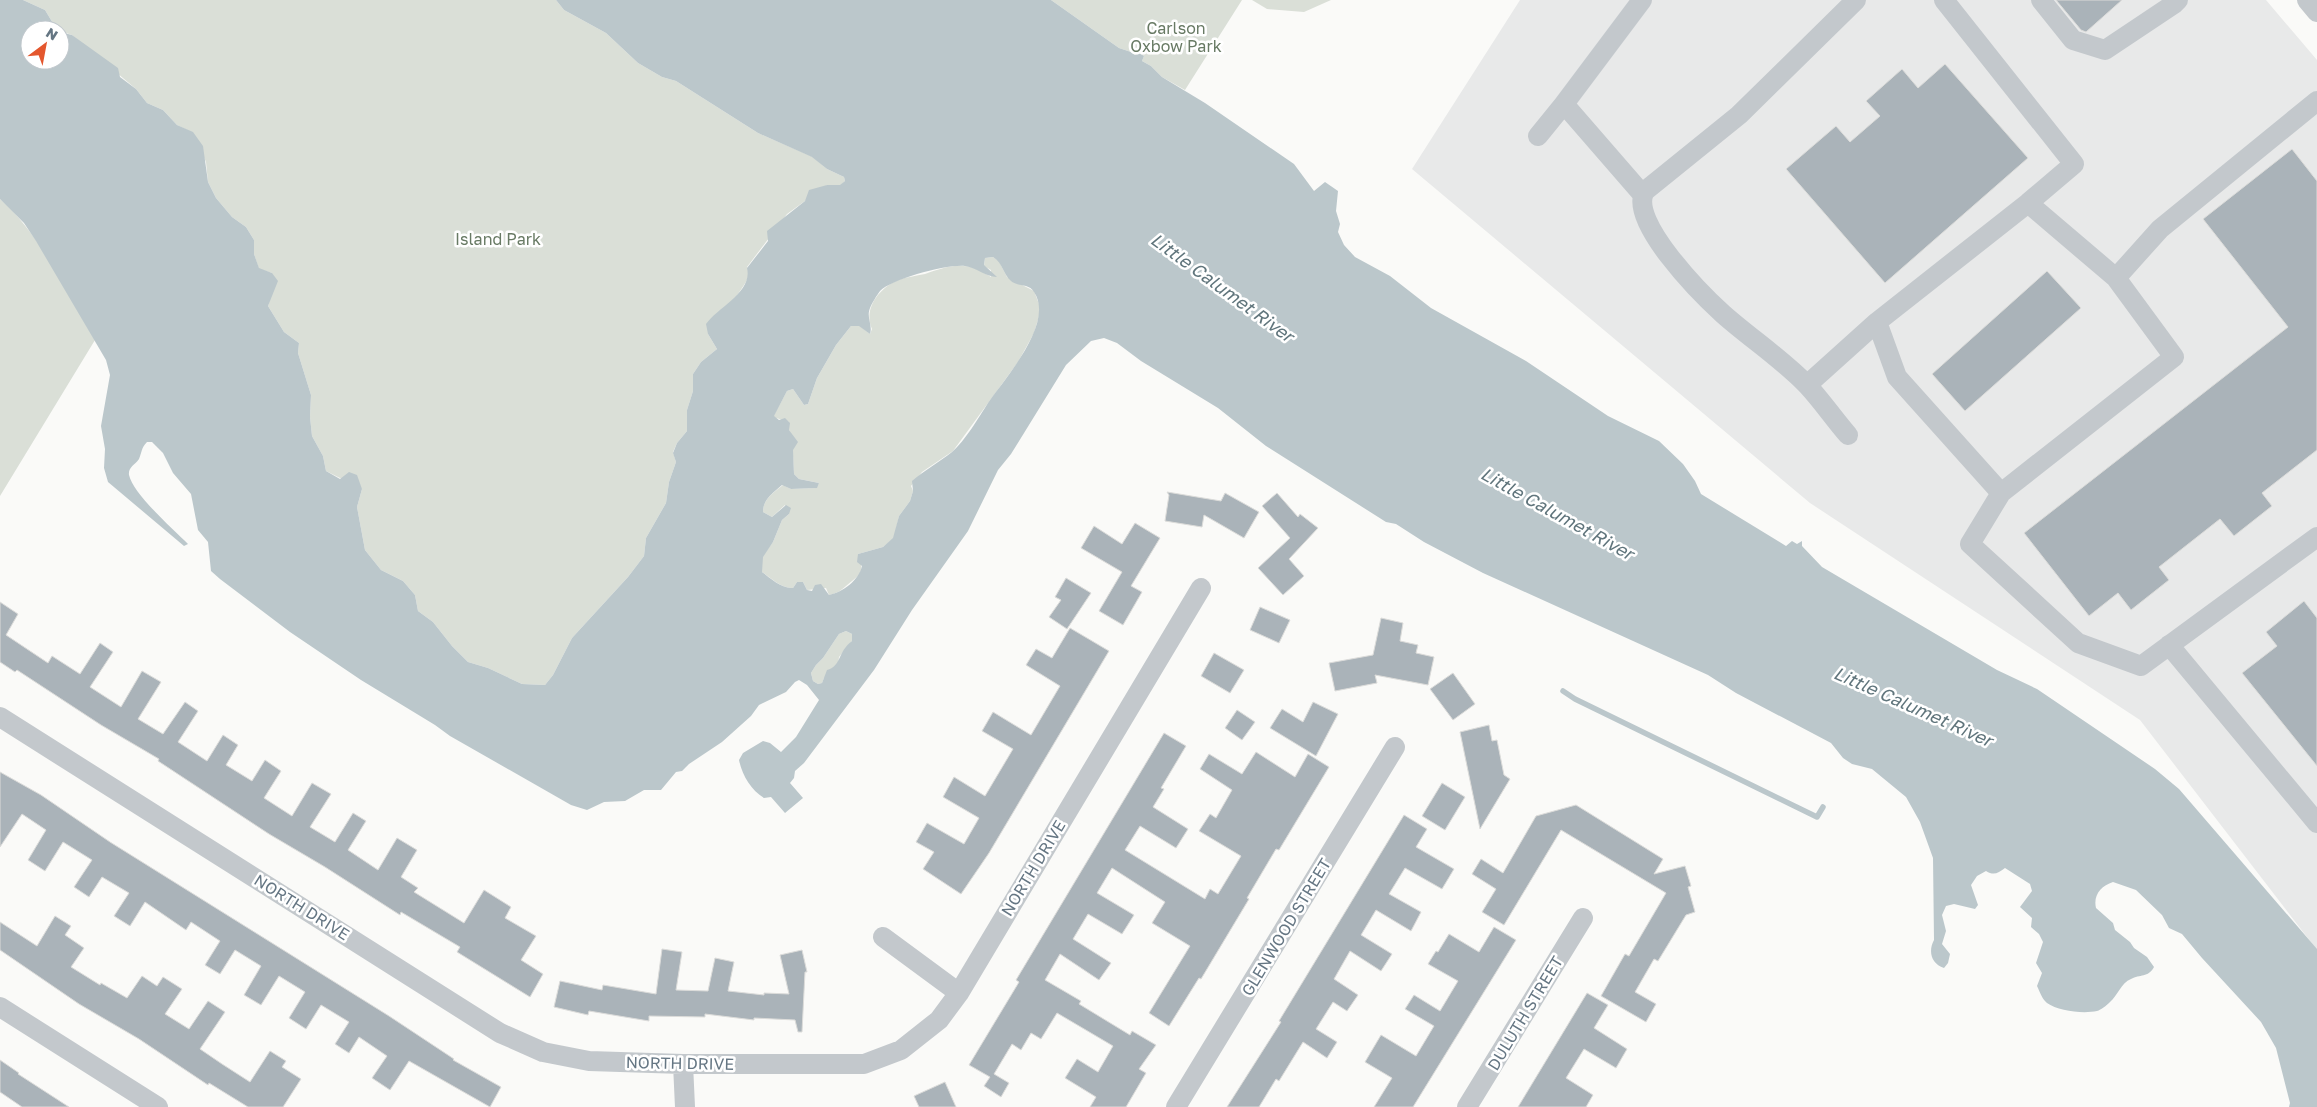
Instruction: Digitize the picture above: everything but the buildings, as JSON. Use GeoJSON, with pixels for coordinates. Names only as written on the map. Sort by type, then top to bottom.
{"type":"FeatureCollection","features":[{"type":"Feature","properties":{"kind":"street"},"geometry":{"type":"LineString","coordinates":[[1538,136],[1642,0]]}},
{"type":"Feature","properties":{"kind":"street"},"geometry":{"type":"LineString","coordinates":[[1643,194],[1739,115],[1856,0]]}},
{"type":"Feature","properties":{"kind":"street"},"geometry":{"type":"LineString","coordinates":[[1807,385],[1877,322],[2028,203],[2074,164],[1944,0]]}},
{"type":"Feature","properties":{"kind":"street"},"geometry":{"type":"LineString","coordinates":[[2041,0],[2073,40],[2106,50],[2178,0]]}},
{"type":"Feature","properties":{"kind":"street"},"geometry":{"type":"LineString","coordinates":[[2307,0],[2317,12]]}},
{"type":"Feature","properties":{"kind":"street"},"geometry":{"type":"LineString","coordinates":[[2116,278],[2160,229],[2317,100]]}},
{"type":"Feature","properties":{"kind":"street"},"geometry":{"type":"LineString","coordinates":[[1564,104],[1643,194],[1642,208],[1649,226],[1676,263],[1721,312],[1807,385],[1848,435]]}},
{"type":"Feature","properties":{"kind":"street"},"geometry":{"type":"LineString","coordinates":[[2028,203],[2116,278],[2174,357],[2001,493],[1970,544],[2078,643],[2140,666],[2317,536]]}},
{"type":"Feature","properties":{"kind":"street"},"geometry":{"type":"LineString","coordinates":[[1877,322],[1897,377],[2001,493]]}},
{"type":"Feature","properties":{"kind":"street","name":"NORTH DRIVE"},"geometry":{"type":"LineString","coordinates":[[0,717],[500,1033],[543,1052],[589,1061],[683,1064],[864,1064],[901,1050],[939,1020],[959,993],[1201,588]]}},
{"type":"Feature","properties":{"kind":"street"},"geometry":{"type":"LineString","coordinates":[[2169,645],[2317,823]]}},
{"type":"Feature","properties":{"kind":"street","name":"GLENWOOD STREET"},"geometry":{"type":"LineString","coordinates":[[1176,1107],[1395,747]]}},
{"type":"Feature","properties":{"kind":"street","name":"DULUTH STREET"},"geometry":{"type":"LineString","coordinates":[[1468,1107],[1583,918]]}},
{"type":"Feature","properties":{"kind":"street"},"geometry":{"type":"LineString","coordinates":[[883,937],[959,993]]}},
{"type":"Feature","properties":{"kind":"street"},"geometry":{"type":"LineString","coordinates":[[0,1007],[158,1107]]}},
{"type":"Feature","properties":{"kind":"street"},"geometry":{"type":"LineString","coordinates":[[683,1064],[685,1107]]}},
{"type":"Feature","properties":{"kind":"shaded area"},"geometry":{"type":"Polygon","coordinates":[[[1520,0],[2266,0],[2317,60],[2317,950],[2140,720],[1810,503],[1412,169],[1520,0]]]}},
{"type":"Feature","properties":{"kind":"green space","name":"Island Park"},"geometry":{"type":"Polygon","coordinates":[[[23,0],[556,0],[564,10],[606,33],[638,63],[662,77],[676,81],[758,133],[813,157],[827,169],[844,177],[845,181],[841,185],[827,185],[787,214],[747,267],[749,275],[747,280],[708,334],[717,349],[701,362],[693,374],[693,391],[687,410],[687,431],[677,443],[673,452],[676,462],[669,482],[666,503],[646,538],[644,556],[628,577],[572,638],[553,675],[545,685],[522,684],[488,668],[468,662],[452,646],[433,622],[418,611],[415,595],[403,581],[381,570],[365,550],[357,507],[362,489],[326,471],[323,456],[312,436],[310,417],[311,395],[298,353],[299,343],[284,332],[268,306],[271,296],[272,273],[259,269],[254,254],[254,240],[246,227],[232,217],[216,198],[208,182],[206,162],[193,133],[177,125],[163,110],[147,103],[136,89],[70,34],[70,20],[51,20],[45,10],[23,0]]]}},
{"type":"Feature","properties":{"kind":"green space","name":"Carlson Oxbow Park"},"geometry":{"type":"Polygon","coordinates":[[[1051,0],[1242,0],[1185,90],[1162,77],[1151,66],[1142,61],[1144,56],[1139,53],[1135,56],[1131,52],[1119,48],[1051,0]]]}},
{"type":"Feature","properties":{"kind":"green space"},"geometry":{"type":"Polygon","coordinates":[[[1252,0],[1331,0],[1304,12],[1267,9],[1252,0]]]}},
{"type":"Feature","properties":{"kind":"green space"},"geometry":{"type":"Polygon","coordinates":[[[0,199],[15,213],[41,247],[95,340],[0,496],[0,199]]]}},
{"type":"Feature","properties":{"kind":"green space"},"geometry":{"type":"Polygon","coordinates":[[[993,257],[999,261],[1007,277],[1034,291],[1039,304],[1039,316],[1034,333],[1018,362],[953,451],[922,472],[911,486],[913,491],[910,501],[899,516],[894,538],[883,547],[858,554],[861,569],[855,579],[839,592],[829,595],[826,588],[807,590],[803,582],[797,582],[793,588],[777,583],[762,572],[762,557],[773,542],[782,520],[789,514],[785,505],[772,517],[763,512],[763,507],[769,497],[783,485],[791,489],[816,488],[819,483],[799,479],[794,474],[792,437],[789,430],[789,422],[773,417],[787,391],[793,389],[804,405],[808,404],[817,378],[836,345],[851,326],[859,325],[870,334],[872,329],[870,321],[871,307],[879,294],[891,284],[904,278],[958,266],[975,268],[991,277],[991,270],[984,266],[985,258],[993,257]]]}},
{"type":"Feature","properties":{"kind":"green space"},"geometry":{"type":"Polygon","coordinates":[[[846,631],[852,634],[852,641],[839,657],[838,664],[824,678],[822,683],[818,684],[813,681],[811,673],[839,634],[846,631]]]}},
{"type":"Feature","properties":{"kind":"water","name":"Little Calumet River"},"geometry":{"type":"Polygon","coordinates":[[[0,0],[23,0],[45,10],[51,20],[20,20],[20,70],[70,70],[70,34],[72,35],[118,68],[120,77],[136,89],[147,103],[163,110],[177,125],[193,132],[203,146],[208,182],[216,198],[232,217],[246,227],[254,240],[254,254],[259,268],[272,273],[278,281],[268,306],[284,332],[299,343],[298,353],[311,395],[310,417],[312,436],[323,456],[326,471],[340,479],[349,472],[357,475],[362,489],[357,507],[365,550],[381,570],[403,581],[415,595],[418,611],[433,622],[452,646],[468,662],[488,668],[522,684],[545,685],[553,675],[572,638],[628,577],[644,556],[646,538],[666,503],[669,482],[676,462],[673,453],[677,443],[687,431],[687,410],[693,391],[693,374],[701,362],[717,349],[708,334],[706,324],[740,292],[745,284],[747,268],[768,241],[767,231],[805,201],[809,190],[827,185],[840,185],[845,181],[844,177],[827,169],[812,157],[758,133],[676,81],[662,77],[638,63],[606,33],[564,10],[556,0],[1051,0],[1119,48],[1135,55],[1139,53],[1144,56],[1142,61],[1151,66],[1162,77],[1205,103],[1294,164],[1314,191],[1325,182],[1338,191],[1336,211],[1340,224],[1338,232],[1344,245],[1355,257],[1390,276],[1431,308],[1526,361],[1608,416],[1659,441],[1683,464],[1695,481],[1701,494],[1786,546],[1792,541],[1797,544],[1802,541],[1802,546],[1822,567],[1997,670],[2037,689],[2155,769],[2179,789],[2317,949],[2317,1107],[2289,1107],[2290,1103],[2276,1048],[2261,1022],[2182,934],[2169,928],[2162,915],[2136,890],[2113,882],[2102,889],[2097,895],[2096,908],[2113,923],[2115,930],[2130,942],[2134,948],[2147,957],[2154,967],[2149,973],[2128,981],[2106,1006],[2099,1010],[2085,1012],[2064,1010],[2052,1006],[2044,1000],[2037,986],[2042,973],[2036,963],[2043,942],[2039,934],[2031,927],[2032,918],[2020,907],[2032,891],[2030,884],[2005,868],[1996,873],[1986,871],[1977,876],[1971,885],[1978,905],[1975,909],[1954,904],[1946,906],[1942,915],[1946,931],[1942,944],[1950,954],[1948,963],[1944,968],[1940,966],[1936,963],[1931,953],[1934,940],[1933,858],[1920,822],[1906,797],[1872,769],[1852,764],[1843,758],[1831,743],[1736,693],[1708,675],[1483,573],[1424,542],[1396,524],[1386,522],[1266,446],[1218,408],[1141,361],[1117,343],[1104,338],[1091,341],[1066,365],[1011,454],[998,470],[968,531],[912,610],[874,670],[804,763],[795,771],[794,778],[790,783],[803,798],[785,813],[771,797],[764,798],[751,786],[742,771],[739,760],[743,753],[763,741],[770,743],[781,752],[796,737],[819,700],[807,685],[799,680],[786,692],[759,705],[751,716],[722,742],[689,764],[682,771],[676,772],[661,790],[644,790],[625,801],[604,802],[587,810],[571,805],[450,736],[361,680],[290,632],[220,579],[211,571],[208,542],[198,530],[191,494],[173,473],[163,453],[152,442],[145,444],[139,459],[132,466],[129,475],[138,492],[188,544],[184,546],[108,482],[104,468],[105,449],[101,426],[110,375],[106,360],[24,223],[0,199],[0,0]],[[993,257],[985,258],[984,265],[997,277],[989,276],[969,267],[957,266],[920,273],[886,286],[880,291],[870,308],[870,334],[859,326],[851,326],[836,345],[817,378],[808,404],[804,405],[793,389],[787,391],[774,416],[779,420],[785,418],[790,423],[789,430],[798,442],[793,450],[794,474],[799,479],[819,483],[817,488],[791,489],[782,485],[769,497],[763,507],[763,512],[772,517],[786,505],[791,508],[789,514],[782,520],[773,542],[763,557],[762,572],[772,580],[789,588],[793,588],[797,582],[803,582],[807,590],[812,591],[815,585],[821,584],[829,595],[850,585],[858,576],[862,566],[857,562],[858,554],[883,547],[893,538],[899,516],[910,501],[913,491],[912,481],[957,447],[1016,365],[1033,334],[1038,319],[1039,305],[1032,289],[1011,281],[993,257]],[[846,631],[839,634],[811,673],[813,681],[818,684],[822,683],[827,670],[835,666],[844,649],[852,641],[852,634],[846,631]]]}},
{"type":"Feature","properties":{"kind":"waterway"},"geometry":{"type":"LineString","coordinates":[[1563,691],[1575,699],[1817,817],[1823,807]]}}]}
